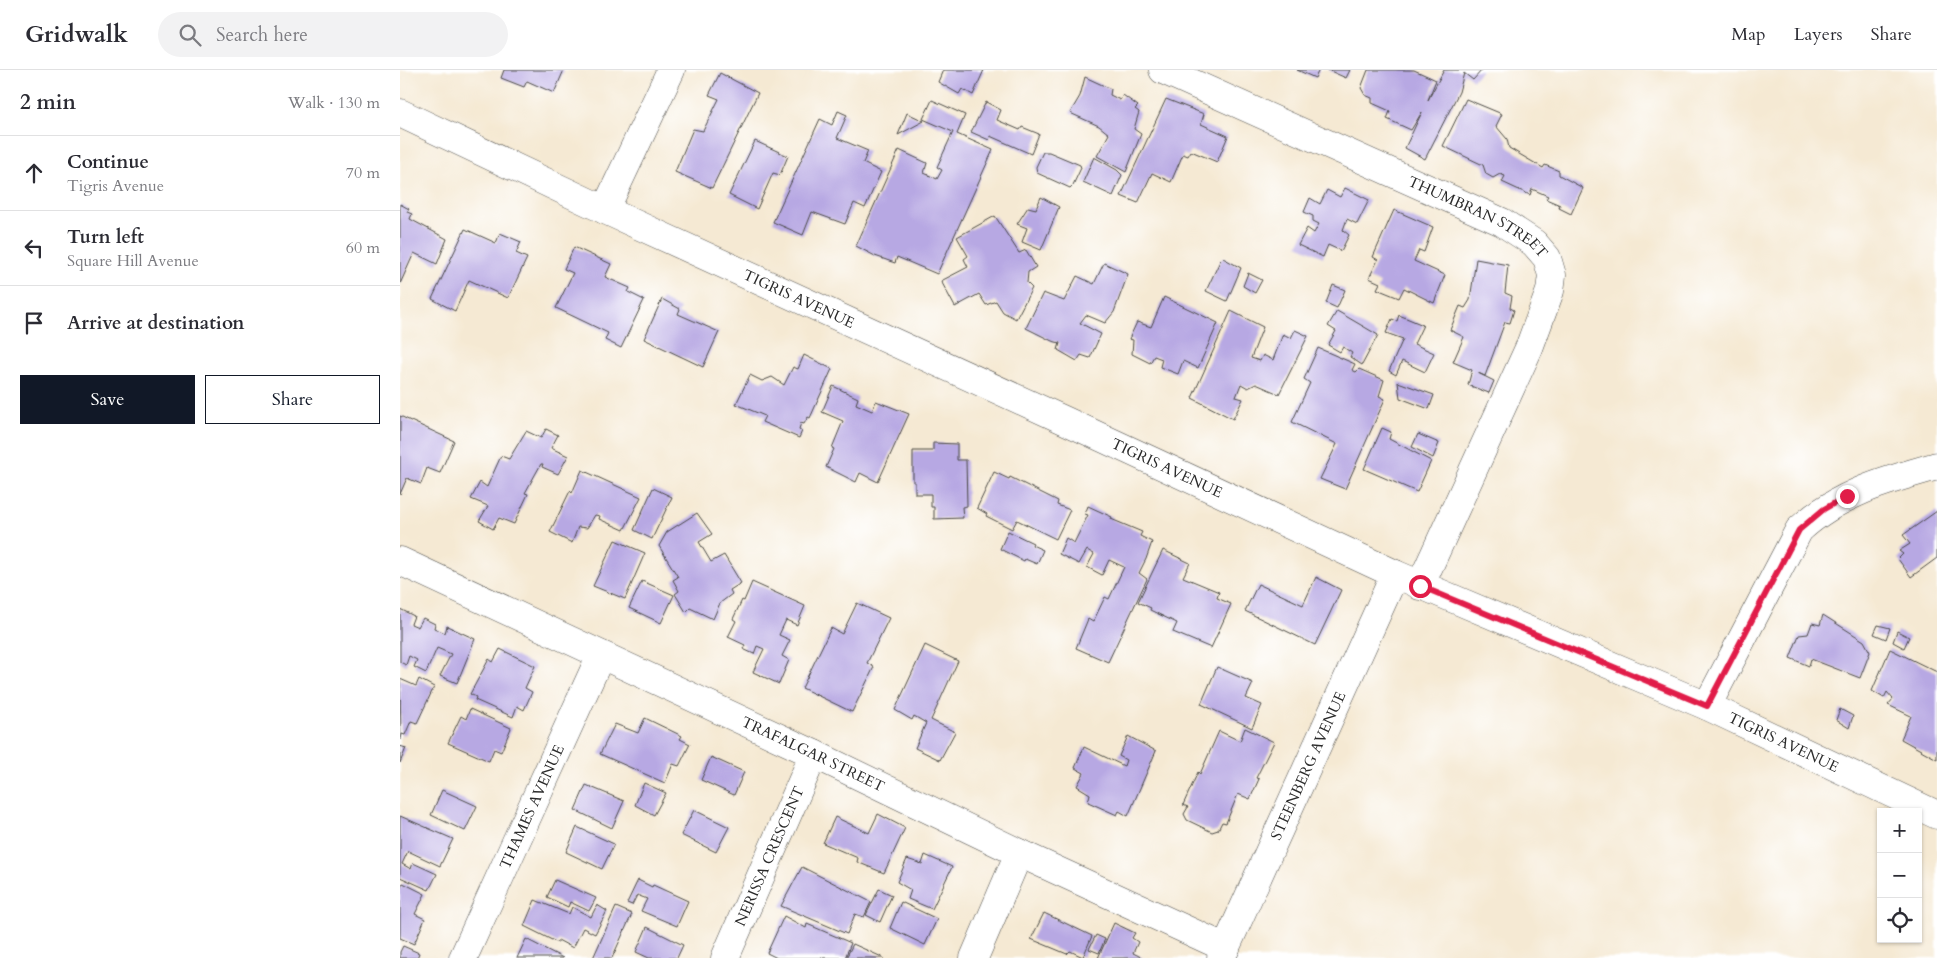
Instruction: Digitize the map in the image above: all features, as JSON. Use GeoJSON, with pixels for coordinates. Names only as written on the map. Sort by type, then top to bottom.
{"type":"FeatureCollection","features":[{"type":"Feature","properties":{"kind":"street"},"geometry":{"type":"LineString","coordinates":[[605,210],[671,70]]}},
{"type":"Feature","properties":{"kind":"street","name":"THUMBRAN STREET"},"geometry":{"type":"LineString","coordinates":[[1163,70],[1502,222],[1534,243],[1547,258],[1552,275],[1550,291],[1529,348],[1420,586]]}},
{"type":"Feature","properties":{"kind":"street","name":"TIGRIS AVENUE"},"geometry":{"type":"LineString","coordinates":[[400,113],[605,210],[1066,420],[1420,586],[1707,706],[1937,815]]}},
{"type":"Feature","properties":{"kind":"street"},"geometry":{"type":"LineString","coordinates":[[1707,706],[1799,530],[1824,509],[1847,496],[1899,476],[1937,466]]}},
{"type":"Feature","properties":{"kind":"street","name":"TRAFALGAR STREET"},"geometry":{"type":"LineString","coordinates":[[400,561],[814,754],[1223,953]]}},
{"type":"Feature","properties":{"kind":"street","name":"STEENBERG AVENUE"},"geometry":{"type":"LineString","coordinates":[[1223,953],[1395,574]]}},
{"type":"Feature","properties":{"kind":"street","name":"THAMES AVENUE"},"geometry":{"type":"LineString","coordinates":[[463,958],[601,655]]}},
{"type":"Feature","properties":{"kind":"street","name":"NERISSA CRESCENT"},"geometry":{"type":"LineString","coordinates":[[725,958],[814,754]]}},
{"type":"Feature","properties":{"kind":"street"},"geometry":{"type":"LineString","coordinates":[[974,958],[1019,853]]}},
{"type":"Feature","properties":{"kind":"building"},"geometry":{"type":"Polygon","coordinates":[[[504,70],[564,70],[554,93],[527,81],[524,87],[501,78],[504,70]]]}},
{"type":"Feature","properties":{"kind":"building"},"geometry":{"type":"Polygon","coordinates":[[[943,70],[984,70],[973,95],[962,89],[959,94],[938,82],[943,70]]]}},
{"type":"Feature","properties":{"kind":"building"},"geometry":{"type":"Polygon","coordinates":[[[1297,70],[1319,70],[1315,78],[1297,70]]]}},
{"type":"Feature","properties":{"kind":"building"},"geometry":{"type":"Polygon","coordinates":[[[1328,70],[1350,70],[1346,78],[1328,70]]]}},
{"type":"Feature","properties":{"kind":"building"},"geometry":{"type":"Polygon","coordinates":[[[1368,70],[1414,70],[1436,80],[1428,100],[1444,70],[1482,70],[1473,80],[1464,73],[1459,92],[1425,159],[1405,148],[1422,112],[1411,130],[1387,119],[1390,111],[1372,103],[1372,98],[1365,95],[1361,88],[1368,70]]]}},
{"type":"Feature","properties":{"kind":"building"},"geometry":{"type":"Polygon","coordinates":[[[720,73],[758,93],[712,188],[675,172],[693,129],[703,131],[719,99],[709,95],[720,73]]]}},
{"type":"Feature","properties":{"kind":"building"},"geometry":{"type":"Polygon","coordinates":[[[1085,77],[1111,89],[1110,95],[1120,100],[1123,95],[1138,106],[1135,109],[1139,112],[1134,129],[1141,134],[1126,172],[1097,156],[1109,134],[1099,126],[1070,113],[1080,96],[1085,77]]]}},
{"type":"Feature","properties":{"kind":"building"},"geometry":{"type":"Polygon","coordinates":[[[1166,99],[1204,114],[1201,124],[1228,136],[1217,162],[1191,151],[1188,156],[1183,154],[1171,182],[1152,173],[1138,203],[1121,196],[1166,99]]]}},
{"type":"Feature","properties":{"kind":"building"},"geometry":{"type":"Polygon","coordinates":[[[1466,99],[1502,114],[1496,126],[1507,139],[1509,148],[1543,168],[1545,165],[1559,171],[1559,175],[1583,188],[1571,214],[1559,208],[1560,205],[1546,199],[1548,196],[1532,189],[1530,195],[1502,182],[1505,176],[1500,174],[1493,178],[1486,174],[1483,165],[1443,146],[1466,99]]]}},
{"type":"Feature","properties":{"kind":"building"},"geometry":{"type":"Polygon","coordinates":[[[932,100],[965,115],[957,134],[993,150],[937,274],[897,257],[895,263],[875,256],[856,246],[899,150],[927,163],[924,173],[937,179],[942,170],[937,167],[953,132],[923,119],[932,100]]]}},
{"type":"Feature","properties":{"kind":"building"},"geometry":{"type":"Polygon","coordinates":[[[986,102],[1001,110],[997,120],[1020,130],[1022,127],[1039,134],[1031,154],[990,136],[989,140],[971,132],[986,102]]]}},
{"type":"Feature","properties":{"kind":"building"},"geometry":{"type":"Polygon","coordinates":[[[838,111],[847,115],[837,138],[868,151],[863,163],[881,172],[865,208],[854,203],[845,224],[812,212],[803,235],[773,222],[820,119],[832,125],[838,111]]]}},
{"type":"Feature","properties":{"kind":"building"},"geometry":{"type":"Polygon","coordinates":[[[907,113],[924,121],[898,135],[907,113]]]}},
{"type":"Feature","properties":{"kind":"building"},"geometry":{"type":"Polygon","coordinates":[[[755,141],[788,156],[780,175],[773,173],[757,209],[729,195],[755,141]]]}},
{"type":"Feature","properties":{"kind":"building"},"geometry":{"type":"Polygon","coordinates":[[[1043,152],[1049,152],[1080,165],[1081,168],[1070,188],[1037,173],[1036,167],[1043,152]]]}},
{"type":"Feature","properties":{"kind":"building"},"geometry":{"type":"Polygon","coordinates":[[[1094,157],[1117,170],[1122,175],[1113,196],[1083,182],[1094,157]]]}},
{"type":"Feature","properties":{"kind":"building"},"geometry":{"type":"Polygon","coordinates":[[[1345,188],[1369,200],[1357,224],[1347,219],[1343,230],[1349,235],[1341,251],[1328,245],[1323,257],[1298,245],[1307,228],[1314,233],[1319,224],[1313,221],[1313,216],[1304,212],[1310,198],[1320,204],[1327,190],[1340,197],[1345,188]]]}},
{"type":"Feature","properties":{"kind":"building"},"geometry":{"type":"Polygon","coordinates":[[[1041,197],[1059,207],[1041,250],[1022,242],[1027,228],[1017,224],[1028,207],[1036,209],[1041,197]]]}},
{"type":"Feature","properties":{"kind":"building"},"geometry":{"type":"Polygon","coordinates":[[[400,204],[409,209],[407,212],[412,214],[410,219],[447,239],[437,264],[414,253],[400,284],[400,204]]]}},
{"type":"Feature","properties":{"kind":"building"},"geometry":{"type":"Polygon","coordinates":[[[1394,210],[1433,227],[1424,252],[1419,250],[1414,261],[1445,275],[1434,303],[1404,288],[1399,298],[1377,289],[1380,283],[1369,278],[1378,260],[1373,257],[1394,210]]]}},
{"type":"Feature","properties":{"kind":"building"},"geometry":{"type":"Polygon","coordinates":[[[995,216],[1019,253],[1026,250],[1036,267],[1028,272],[1027,283],[1032,288],[1016,319],[1003,312],[996,301],[986,305],[979,294],[955,307],[941,281],[968,267],[964,259],[968,256],[957,237],[995,216]]]}},
{"type":"Feature","properties":{"kind":"building"},"geometry":{"type":"Polygon","coordinates":[[[465,229],[496,243],[500,233],[521,242],[516,253],[527,258],[508,298],[469,280],[455,311],[432,299],[465,229]]]}},
{"type":"Feature","properties":{"kind":"building"},"geometry":{"type":"Polygon","coordinates":[[[574,247],[611,264],[605,277],[630,288],[628,292],[644,300],[621,348],[605,340],[608,333],[556,308],[573,273],[564,269],[574,247]]]}},
{"type":"Feature","properties":{"kind":"building"},"geometry":{"type":"Polygon","coordinates":[[[1223,258],[1241,268],[1227,301],[1206,291],[1223,258]]]}},
{"type":"Feature","properties":{"kind":"building"},"geometry":{"type":"Polygon","coordinates":[[[1476,259],[1508,265],[1505,293],[1512,296],[1510,308],[1514,310],[1510,323],[1505,322],[1485,376],[1478,373],[1494,381],[1489,393],[1468,385],[1472,370],[1453,362],[1464,337],[1450,330],[1460,306],[1465,308],[1470,300],[1476,259]]]}},
{"type":"Feature","properties":{"kind":"building"},"geometry":{"type":"Polygon","coordinates":[[[1104,263],[1128,274],[1114,312],[1105,323],[1086,315],[1080,323],[1101,334],[1090,358],[1081,355],[1077,361],[1058,350],[1060,343],[1026,328],[1043,293],[1064,301],[1077,276],[1094,284],[1104,263]]]}},
{"type":"Feature","properties":{"kind":"building"},"geometry":{"type":"Polygon","coordinates":[[[1248,273],[1262,280],[1255,293],[1243,286],[1248,273]]]}},
{"type":"Feature","properties":{"kind":"building"},"geometry":{"type":"Polygon","coordinates":[[[1333,285],[1345,290],[1337,308],[1326,303],[1333,285]]]}},
{"type":"Feature","properties":{"kind":"building"},"geometry":{"type":"Polygon","coordinates":[[[1164,297],[1218,323],[1198,368],[1183,361],[1178,374],[1160,367],[1162,359],[1154,356],[1150,363],[1132,354],[1133,340],[1129,339],[1137,322],[1151,327],[1164,297]]]}},
{"type":"Feature","properties":{"kind":"building"},"geometry":{"type":"Polygon","coordinates":[[[662,299],[680,309],[678,314],[719,332],[703,367],[644,339],[662,299]]]}},
{"type":"Feature","properties":{"kind":"building"},"geometry":{"type":"Polygon","coordinates":[[[1231,311],[1263,327],[1251,358],[1260,361],[1263,355],[1273,360],[1283,334],[1291,338],[1295,330],[1308,336],[1279,394],[1256,384],[1248,388],[1241,384],[1236,397],[1243,399],[1233,419],[1192,398],[1231,311]]]}},
{"type":"Feature","properties":{"kind":"building"},"geometry":{"type":"Polygon","coordinates":[[[1337,311],[1378,335],[1362,365],[1350,357],[1352,353],[1343,347],[1340,352],[1328,345],[1336,331],[1328,326],[1337,311]]]}},
{"type":"Feature","properties":{"kind":"building"},"geometry":{"type":"Polygon","coordinates":[[[1399,315],[1423,325],[1414,344],[1434,353],[1425,372],[1402,361],[1396,375],[1389,371],[1403,339],[1386,333],[1392,319],[1397,321],[1399,315]]]}},
{"type":"Feature","properties":{"kind":"building"},"geometry":{"type":"Polygon","coordinates":[[[1318,348],[1355,364],[1352,370],[1356,372],[1359,369],[1384,380],[1379,396],[1385,399],[1345,489],[1320,479],[1337,444],[1292,422],[1310,383],[1304,379],[1318,348]]]}},
{"type":"Feature","properties":{"kind":"building"},"geometry":{"type":"Polygon","coordinates":[[[804,355],[832,369],[810,418],[808,417],[804,424],[801,423],[799,429],[802,431],[799,438],[762,422],[765,416],[736,404],[750,375],[762,381],[772,377],[784,385],[793,367],[798,369],[804,355]]]}},
{"type":"Feature","properties":{"kind":"building"},"geometry":{"type":"Polygon","coordinates":[[[1398,382],[1434,395],[1429,409],[1400,398],[1398,382]]]}},
{"type":"Feature","properties":{"kind":"building"},"geometry":{"type":"Polygon","coordinates":[[[833,386],[858,398],[856,404],[872,411],[876,401],[909,414],[878,482],[860,473],[856,482],[826,467],[843,421],[822,412],[833,386]]]}},
{"type":"Feature","properties":{"kind":"building"},"geometry":{"type":"Polygon","coordinates":[[[400,416],[454,441],[440,473],[427,468],[421,484],[407,478],[400,494],[400,416]]]}},
{"type":"Feature","properties":{"kind":"building"},"geometry":{"type":"Polygon","coordinates":[[[1382,428],[1391,432],[1389,439],[1431,461],[1417,492],[1364,469],[1382,428]]]}},
{"type":"Feature","properties":{"kind":"building"},"geometry":{"type":"Polygon","coordinates":[[[546,429],[558,435],[551,448],[568,456],[558,474],[542,467],[543,464],[541,464],[525,493],[528,494],[514,524],[499,518],[493,529],[479,521],[488,506],[471,499],[480,482],[487,487],[501,456],[509,459],[526,431],[541,438],[546,429]]]}},
{"type":"Feature","properties":{"kind":"building"},"geometry":{"type":"Polygon","coordinates":[[[1418,434],[1439,443],[1433,458],[1412,447],[1418,434]]]}},
{"type":"Feature","properties":{"kind":"building"},"geometry":{"type":"Polygon","coordinates":[[[933,443],[957,444],[957,460],[966,460],[967,506],[962,507],[963,518],[934,519],[934,507],[931,507],[931,494],[915,494],[913,451],[933,451],[933,443]]]}},
{"type":"Feature","properties":{"kind":"building"},"geometry":{"type":"Polygon","coordinates":[[[582,470],[641,497],[624,530],[599,519],[600,516],[595,515],[587,528],[578,527],[572,543],[550,532],[570,491],[572,493],[582,470]]]}},
{"type":"Feature","properties":{"kind":"building"},"geometry":{"type":"Polygon","coordinates":[[[994,472],[1009,479],[1010,477],[1058,501],[1057,505],[1070,510],[1056,539],[1017,520],[1012,529],[986,516],[987,514],[977,508],[994,472]]]}},
{"type":"Feature","properties":{"kind":"building"},"geometry":{"type":"Polygon","coordinates":[[[653,488],[672,497],[652,539],[634,530],[653,488]]]}},
{"type":"Feature","properties":{"kind":"building"},"geometry":{"type":"Polygon","coordinates":[[[1088,506],[1112,517],[1111,519],[1142,532],[1140,536],[1152,542],[1139,573],[1147,579],[1108,662],[1076,648],[1088,619],[1093,622],[1105,597],[1109,599],[1124,567],[1109,560],[1102,575],[1087,567],[1094,554],[1087,550],[1079,564],[1059,554],[1066,538],[1074,543],[1088,515],[1085,514],[1088,506]]]}},
{"type":"Feature","properties":{"kind":"building"},"geometry":{"type":"Polygon","coordinates":[[[1937,511],[1937,558],[1911,577],[1898,559],[1903,554],[1899,551],[1910,544],[1903,535],[1937,511]]]}},
{"type":"Feature","properties":{"kind":"building"},"geometry":{"type":"Polygon","coordinates":[[[697,513],[712,534],[699,542],[711,562],[724,555],[741,583],[730,590],[732,594],[720,603],[713,619],[690,608],[686,612],[675,594],[679,591],[673,580],[678,577],[659,546],[667,532],[697,513]]]}},
{"type":"Feature","properties":{"kind":"building"},"geometry":{"type":"Polygon","coordinates":[[[1008,531],[1043,550],[1037,564],[1025,559],[1024,561],[1000,549],[1008,531]]]}},
{"type":"Feature","properties":{"kind":"building"},"geometry":{"type":"Polygon","coordinates":[[[615,540],[645,553],[625,599],[593,586],[615,540]]]}},
{"type":"Feature","properties":{"kind":"building"},"geometry":{"type":"Polygon","coordinates":[[[1163,550],[1190,563],[1183,577],[1219,592],[1217,598],[1231,604],[1211,648],[1173,632],[1177,623],[1138,602],[1163,550]]]}},
{"type":"Feature","properties":{"kind":"building"},"geometry":{"type":"Polygon","coordinates":[[[1316,577],[1341,590],[1315,645],[1245,611],[1258,584],[1303,605],[1316,577]]]}},
{"type":"Feature","properties":{"kind":"building"},"geometry":{"type":"Polygon","coordinates":[[[642,581],[674,595],[661,623],[629,608],[642,581]]]}},
{"type":"Feature","properties":{"kind":"building"},"geometry":{"type":"Polygon","coordinates":[[[752,582],[805,606],[797,625],[786,620],[779,635],[790,640],[782,656],[789,660],[779,684],[753,672],[764,649],[757,646],[754,654],[743,649],[745,645],[728,637],[736,621],[733,619],[742,600],[744,601],[752,582]]]}},
{"type":"Feature","properties":{"kind":"building"},"geometry":{"type":"Polygon","coordinates":[[[857,603],[889,618],[867,663],[874,667],[852,712],[802,688],[831,628],[842,634],[857,603]]]}},
{"type":"Feature","properties":{"kind":"building"},"geometry":{"type":"Polygon","coordinates":[[[400,609],[414,616],[411,624],[418,627],[423,618],[435,624],[434,628],[445,633],[447,626],[475,639],[457,683],[440,676],[451,654],[437,648],[426,673],[414,667],[417,660],[409,656],[406,665],[400,662],[400,609]]]}},
{"type":"Feature","properties":{"kind":"building"},"geometry":{"type":"Polygon","coordinates":[[[1823,615],[1864,641],[1870,652],[1860,678],[1811,659],[1809,666],[1790,658],[1799,635],[1808,634],[1812,623],[1820,625],[1823,615]]]}},
{"type":"Feature","properties":{"kind":"building"},"geometry":{"type":"Polygon","coordinates":[[[1878,625],[1890,628],[1886,639],[1874,634],[1878,625]]]}},
{"type":"Feature","properties":{"kind":"building"},"geometry":{"type":"Polygon","coordinates":[[[1897,631],[1909,637],[1904,648],[1893,642],[1897,631]]]}},
{"type":"Feature","properties":{"kind":"building"},"geometry":{"type":"Polygon","coordinates":[[[925,645],[958,661],[931,720],[955,732],[940,760],[915,748],[926,723],[914,716],[912,720],[895,710],[925,645]]]}},
{"type":"Feature","properties":{"kind":"building"},"geometry":{"type":"Polygon","coordinates":[[[500,649],[535,666],[525,688],[532,692],[524,710],[517,706],[513,717],[475,700],[476,697],[470,694],[489,659],[493,662],[500,649]]]}},
{"type":"Feature","properties":{"kind":"building"},"geometry":{"type":"Polygon","coordinates":[[[1890,649],[1937,672],[1937,759],[1901,739],[1911,716],[1888,705],[1893,699],[1887,692],[1884,698],[1872,691],[1890,649]]]}},
{"type":"Feature","properties":{"kind":"building"},"geometry":{"type":"Polygon","coordinates":[[[1217,667],[1253,683],[1246,698],[1262,705],[1252,728],[1201,704],[1217,667]]]}},
{"type":"Feature","properties":{"kind":"building"},"geometry":{"type":"Polygon","coordinates":[[[400,679],[416,686],[419,679],[434,687],[417,723],[411,721],[405,735],[402,734],[401,740],[400,679]]]}},
{"type":"Feature","properties":{"kind":"building"},"geometry":{"type":"Polygon","coordinates":[[[470,709],[511,728],[501,752],[494,749],[489,761],[448,743],[461,716],[466,719],[470,709]]]}},
{"type":"Feature","properties":{"kind":"building"},"geometry":{"type":"Polygon","coordinates":[[[1840,709],[1853,716],[1849,728],[1836,720],[1840,709]]]}},
{"type":"Feature","properties":{"kind":"building"},"geometry":{"type":"Polygon","coordinates":[[[645,718],[682,736],[680,739],[690,744],[679,766],[673,764],[665,783],[600,754],[615,724],[638,733],[645,718]]]}},
{"type":"Feature","properties":{"kind":"building"},"geometry":{"type":"Polygon","coordinates":[[[1245,728],[1274,742],[1256,778],[1259,779],[1250,799],[1238,794],[1226,823],[1222,822],[1218,830],[1212,832],[1187,820],[1184,814],[1188,807],[1183,805],[1198,772],[1200,774],[1219,731],[1240,741],[1245,728]]]}},
{"type":"Feature","properties":{"kind":"building"},"geometry":{"type":"Polygon","coordinates":[[[1128,736],[1156,751],[1128,816],[1119,811],[1117,815],[1088,802],[1090,794],[1077,786],[1084,773],[1075,768],[1084,747],[1124,766],[1126,760],[1119,756],[1128,736]]]}},
{"type":"Feature","properties":{"kind":"building"},"geometry":{"type":"Polygon","coordinates":[[[400,746],[406,748],[400,763],[400,746]]]}},
{"type":"Feature","properties":{"kind":"building"},"geometry":{"type":"Polygon","coordinates":[[[711,757],[744,772],[734,795],[701,780],[711,757]]]}},
{"type":"Feature","properties":{"kind":"building"},"geometry":{"type":"Polygon","coordinates":[[[644,783],[666,793],[654,815],[635,805],[644,783]]]}},
{"type":"Feature","properties":{"kind":"building"},"geometry":{"type":"Polygon","coordinates":[[[586,785],[624,801],[612,828],[575,810],[586,785]]]}},
{"type":"Feature","properties":{"kind":"building"},"geometry":{"type":"Polygon","coordinates":[[[442,790],[477,806],[465,831],[431,815],[442,790]]]}},
{"type":"Feature","properties":{"kind":"building"},"geometry":{"type":"Polygon","coordinates":[[[694,810],[729,827],[716,852],[681,835],[694,810]]]}},
{"type":"Feature","properties":{"kind":"building"},"geometry":{"type":"Polygon","coordinates":[[[878,814],[905,828],[884,873],[857,862],[858,858],[823,843],[835,817],[869,833],[878,814]]]}},
{"type":"Feature","properties":{"kind":"building"},"geometry":{"type":"Polygon","coordinates":[[[400,816],[453,839],[440,866],[408,851],[402,864],[411,869],[413,863],[437,874],[429,890],[400,877],[400,816]]]}},
{"type":"Feature","properties":{"kind":"building"},"geometry":{"type":"Polygon","coordinates":[[[577,827],[614,844],[602,869],[566,852],[577,827]]]}},
{"type":"Feature","properties":{"kind":"building"},"geometry":{"type":"Polygon","coordinates":[[[925,855],[952,867],[932,909],[908,899],[911,890],[897,882],[907,859],[922,864],[925,855]]]}},
{"type":"Feature","properties":{"kind":"building"},"geometry":{"type":"Polygon","coordinates":[[[802,867],[871,902],[864,917],[855,914],[847,934],[781,906],[802,867]]]}},
{"type":"Feature","properties":{"kind":"building"},"geometry":{"type":"Polygon","coordinates":[[[555,880],[596,898],[589,911],[570,902],[568,907],[547,897],[555,880]]]}},
{"type":"Feature","properties":{"kind":"building"},"geometry":{"type":"Polygon","coordinates":[[[638,880],[688,901],[677,926],[641,911],[647,899],[637,895],[632,905],[627,903],[638,880]]]}},
{"type":"Feature","properties":{"kind":"building"},"geometry":{"type":"Polygon","coordinates":[[[403,883],[425,894],[415,914],[425,919],[414,944],[400,938],[400,889],[403,883]]]}},
{"type":"Feature","properties":{"kind":"building"},"geometry":{"type":"Polygon","coordinates":[[[879,889],[892,895],[880,922],[866,915],[879,889]]]}},
{"type":"Feature","properties":{"kind":"building"},"geometry":{"type":"Polygon","coordinates":[[[535,900],[569,914],[572,907],[591,917],[597,905],[607,911],[595,934],[583,928],[573,948],[558,940],[558,943],[524,926],[535,900]]]}},
{"type":"Feature","properties":{"kind":"building"},"geometry":{"type":"Polygon","coordinates":[[[901,902],[937,919],[925,945],[890,928],[901,902]]]}},
{"type":"Feature","properties":{"kind":"building"},"geometry":{"type":"Polygon","coordinates":[[[616,907],[632,914],[612,958],[593,958],[616,907]]]}},
{"type":"Feature","properties":{"kind":"building"},"geometry":{"type":"Polygon","coordinates":[[[1044,913],[1092,936],[1083,957],[1070,951],[1067,954],[1031,939],[1044,913]]]}},
{"type":"Feature","properties":{"kind":"building"},"geometry":{"type":"Polygon","coordinates":[[[784,916],[806,928],[807,924],[851,943],[845,958],[777,958],[767,953],[784,916]]]}},
{"type":"Feature","properties":{"kind":"building"},"geometry":{"type":"Polygon","coordinates":[[[1114,923],[1135,933],[1132,938],[1138,942],[1133,953],[1143,958],[1098,958],[1114,923]]]}},
{"type":"Feature","properties":{"kind":"building"},"geometry":{"type":"Polygon","coordinates":[[[647,927],[683,945],[677,958],[649,958],[636,952],[647,927]]]}},
{"type":"Feature","properties":{"kind":"building"},"geometry":{"type":"Polygon","coordinates":[[[1096,935],[1105,939],[1099,953],[1089,949],[1096,935]]]}},
{"type":"Feature","properties":{"kind":"building"},"geometry":{"type":"Polygon","coordinates":[[[526,939],[563,958],[517,958],[526,939]]]}},
{"type":"Feature","properties":{"kind":"building"},"geometry":{"type":"Polygon","coordinates":[[[853,944],[884,958],[846,958],[853,944]]]}},
{"type":"Feature","properties":{"kind":"building"},"geometry":{"type":"Polygon","coordinates":[[[403,946],[419,953],[417,958],[400,958],[403,946]]]}},
{"type":"Feature","properties":{"kind":"route"},"geometry":{"type":"LineString","coordinates":[[1420,586],[1707,706],[1799,530],[1824,509],[1847,496]]}}]}
